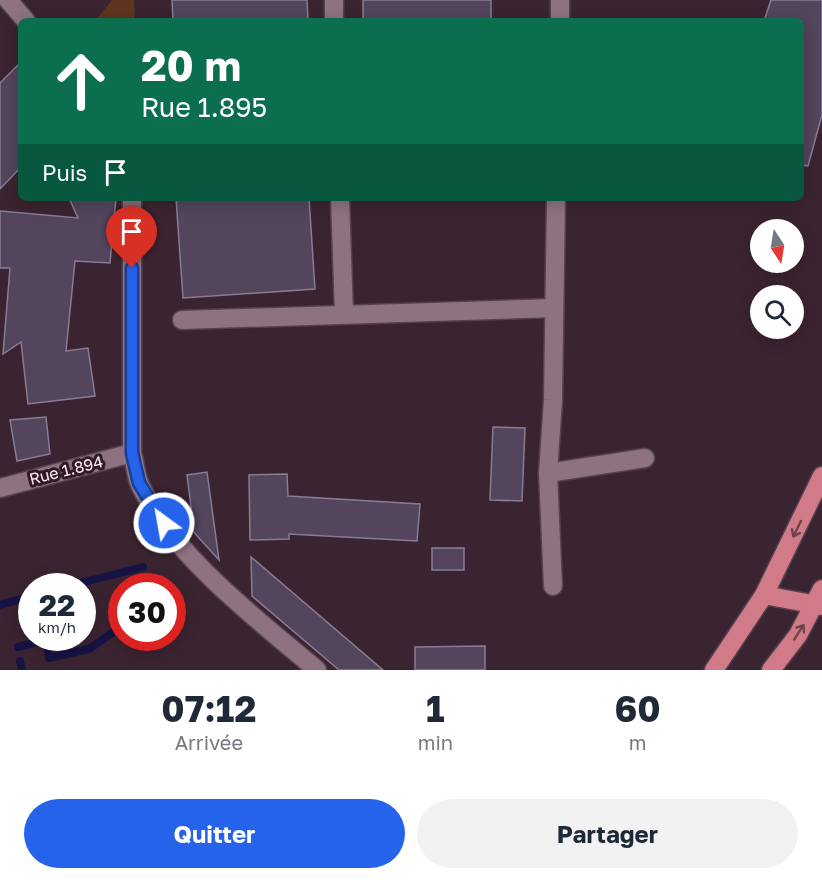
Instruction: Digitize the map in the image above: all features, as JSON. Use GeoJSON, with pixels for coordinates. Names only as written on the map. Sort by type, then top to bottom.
{"type":"FeatureCollection","features":[{"type":"Feature","properties":{"kind":"main road"},"geometry":{"type":"LineString","coordinates":[[714,670],[764,595],[822,476]]}},
{"type":"Feature","properties":{"kind":"main road"},"geometry":{"type":"LineString","coordinates":[[764,595],[820,600],[798,635],[771,670]]}},
{"type":"Feature","properties":{"kind":"street"},"geometry":{"type":"LineString","coordinates":[[8,0],[23,18]]}},
{"type":"Feature","properties":{"kind":"street"},"geometry":{"type":"LineString","coordinates":[[334,0],[334,18]]}},
{"type":"Feature","properties":{"kind":"street"},"geometry":{"type":"LineString","coordinates":[[560,0],[560,18]]}},
{"type":"Feature","properties":{"kind":"street"},"geometry":{"type":"LineString","coordinates":[[132,201],[132,453],[139,483],[176,543],[317,670]]}},
{"type":"Feature","properties":{"kind":"street"},"geometry":{"type":"LineString","coordinates":[[340,201],[344,314]]}},
{"type":"Feature","properties":{"kind":"street"},"geometry":{"type":"LineString","coordinates":[[554,586],[548,473],[556,201]]}},
{"type":"Feature","properties":{"kind":"street"},"geometry":{"type":"LineString","coordinates":[[182,320],[554,308]]}},
{"type":"Feature","properties":{"kind":"street","name":"Rue 1.894"},"geometry":{"type":"LineString","coordinates":[[0,488],[132,453]]}},
{"type":"Feature","properties":{"kind":"street"},"geometry":{"type":"LineString","coordinates":[[548,473],[645,458]]}},
{"type":"Feature","properties":{"kind":"shaded area"},"geometry":{"type":"Polygon","coordinates":[[[112,0],[134,0],[135,18],[97,18],[112,0]]]}},
{"type":"Feature","properties":{"kind":"building"},"geometry":{"type":"Polygon","coordinates":[[[172,0],[307,0],[308,18],[173,18],[172,0]]]}},
{"type":"Feature","properties":{"kind":"building"},"geometry":{"type":"Polygon","coordinates":[[[363,0],[491,0],[491,18],[363,18],[363,0]]]}},
{"type":"Feature","properties":{"kind":"building"},"geometry":{"type":"Polygon","coordinates":[[[771,0],[822,0],[822,115],[808,166],[804,165],[804,18],[765,18],[771,0]]]}},
{"type":"Feature","properties":{"kind":"building"},"geometry":{"type":"Polygon","coordinates":[[[18,65],[18,170],[0,189],[0,83],[18,65]]]}},
{"type":"Feature","properties":{"kind":"building"},"geometry":{"type":"Polygon","coordinates":[[[70,201],[116,201],[110,263],[75,261],[66,351],[88,348],[95,396],[28,404],[21,342],[3,354],[10,268],[0,268],[0,211],[78,218],[70,201]]]}},
{"type":"Feature","properties":{"kind":"building"},"geometry":{"type":"Polygon","coordinates":[[[176,201],[309,201],[315,289],[183,298],[176,201]]]}},
{"type":"Feature","properties":{"kind":"building"},"geometry":{"type":"Polygon","coordinates":[[[46,417],[50,454],[17,461],[10,420],[46,417]]]}},
{"type":"Feature","properties":{"kind":"building"},"geometry":{"type":"Polygon","coordinates":[[[493,427],[525,428],[522,501],[490,500],[493,427]]]}},
{"type":"Feature","properties":{"kind":"building"},"geometry":{"type":"Polygon","coordinates":[[[207,472],[219,560],[189,527],[193,522],[187,475],[207,472]]]}},
{"type":"Feature","properties":{"kind":"building"},"geometry":{"type":"Polygon","coordinates":[[[287,474],[288,496],[420,504],[417,541],[289,534],[289,539],[250,540],[249,475],[287,474]]]}},
{"type":"Feature","properties":{"kind":"building"},"geometry":{"type":"Polygon","coordinates":[[[432,548],[464,548],[464,570],[432,570],[432,548]]]}},
{"type":"Feature","properties":{"kind":"building"},"geometry":{"type":"Polygon","coordinates":[[[251,557],[383,670],[339,670],[252,596],[251,557]]]}},
{"type":"Feature","properties":{"kind":"building"},"geometry":{"type":"Polygon","coordinates":[[[485,646],[485,670],[415,670],[415,647],[485,646]]]}},
{"type":"Feature","properties":{"kind":"waterway"},"geometry":{"type":"LineString","coordinates":[[96,579],[143,567]]}},
{"type":"Feature","properties":{"kind":"waterway"},"geometry":{"type":"LineString","coordinates":[[0,605],[18,600]]}},
{"type":"Feature","properties":{"kind":"waterway"},"geometry":{"type":"LineString","coordinates":[[96,644],[108,636]]}},
{"type":"Feature","properties":{"kind":"waterway"},"geometry":{"type":"LineString","coordinates":[[48,651],[49,658],[80,651]]}},
{"type":"Feature","properties":{"kind":"waterway"},"geometry":{"type":"LineString","coordinates":[[20,661],[22,670]]}},
{"type":"Feature","properties":{"kind":"route"},"geometry":{"type":"LineString","coordinates":[[132,268],[132,453],[139,483],[164,523]]}}]}
